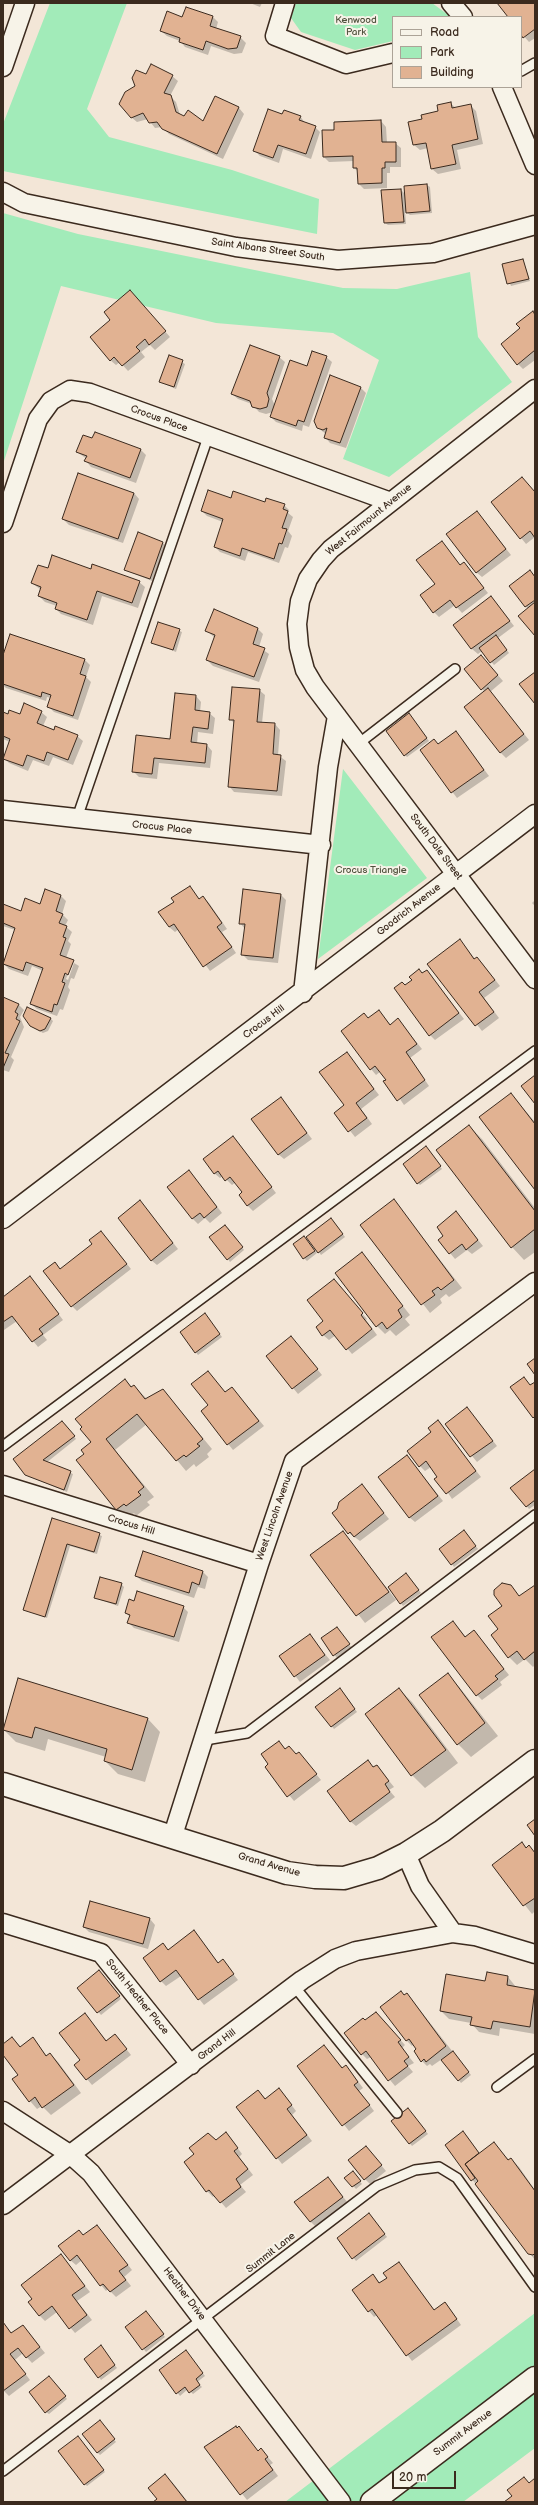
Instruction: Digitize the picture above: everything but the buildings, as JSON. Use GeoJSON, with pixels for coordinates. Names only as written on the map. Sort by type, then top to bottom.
{"type":"FeatureCollection","features":[{"type":"Feature","properties":{"kind":"main road","name":"Grand Avenue"},"geometry":{"type":"LineString","coordinates":[[3,1784],[174,1835],[287,1872],[314,1877],[344,1878],[378,1868],[406,1854],[442,1831],[535,1761]]}},
{"type":"Feature","properties":{"kind":"main road","name":"Summit Avenue"},"geometry":{"type":"LineString","coordinates":[[372,2502],[535,2378]]}},
{"type":"Feature","properties":{"kind":"street"},"geometry":{"type":"LineString","coordinates":[[3,66],[25,3]]}},
{"type":"Feature","properties":{"kind":"street"},"geometry":{"type":"LineString","coordinates":[[285,3],[275,36],[346,64],[392,53]]}},
{"type":"Feature","properties":{"kind":"street"},"geometry":{"type":"LineString","coordinates":[[451,3],[461,16]]}},
{"type":"Feature","properties":{"kind":"street"},"geometry":{"type":"LineString","coordinates":[[502,88],[535,165]]}},
{"type":"Feature","properties":{"kind":"street","name":"Saint Albans Street South"},"geometry":{"type":"LineString","coordinates":[[3,192],[24,203],[236,247],[338,260],[425,253],[535,225]]}},
{"type":"Feature","properties":{"kind":"street","name":"West Fairmount Avenue"},"geometry":{"type":"LineString","coordinates":[[337,716],[306,670],[299,647],[297,624],[300,601],[308,580],[321,560],[331,549],[535,389]]}},
{"type":"Feature","properties":{"kind":"street","name":"Crocus Place"},"geometry":{"type":"LineString","coordinates":[[3,523],[38,419],[51,401],[70,390],[90,393],[391,502]]}},
{"type":"Feature","properties":{"kind":"street"},"geometry":{"type":"LineString","coordinates":[[303,992],[321,845],[328,767],[337,716]]}},
{"type":"Feature","properties":{"kind":"street","name":"South Dale Street"},"geometry":{"type":"LineString","coordinates":[[337,716],[535,979]]}},
{"type":"Feature","properties":{"kind":"street","name":"Crocus Place"},"geometry":{"type":"LineString","coordinates":[[3,810],[321,845]]}},
{"type":"Feature","properties":{"kind":"street","name":"Goodrich Avenue"},"geometry":{"type":"LineString","coordinates":[[303,992],[535,814]]}},
{"type":"Feature","properties":{"kind":"street","name":"Crocus Hill"},"geometry":{"type":"LineString","coordinates":[[3,1219],[303,992]]}},
{"type":"Feature","properties":{"kind":"street","name":"West Lincoln Avenue"},"geometry":{"type":"LineString","coordinates":[[174,1835],[259,1564],[294,1461],[535,1282]]}},
{"type":"Feature","properties":{"kind":"street","name":"Crocus Hill"},"geometry":{"type":"LineString","coordinates":[[3,1485],[259,1564]]}},
{"type":"Feature","properties":{"kind":"street"},"geometry":{"type":"LineString","coordinates":[[406,1854],[422,1891],[453,1933]]}},
{"type":"Feature","properties":{"kind":"street","name":"South Heather Place"},"geometry":{"type":"LineString","coordinates":[[3,1923],[101,1953],[191,2065]]}},
{"type":"Feature","properties":{"kind":"street","name":"Grand Hill"},"geometry":{"type":"LineString","coordinates":[[3,2205],[294,1986],[335,1959],[356,1951],[453,1933],[475,1936],[535,1954]]}},
{"type":"Feature","properties":{"kind":"street","name":"Heather Drive"},"geometry":{"type":"LineString","coordinates":[[3,2111],[71,2155],[91,2173],[341,2502]]}},
{"type":"Feature","properties":{"kind":"lane"},"geometry":{"type":"LineString","coordinates":[[522,70],[535,64]]}},
{"type":"Feature","properties":{"kind":"lane"},"geometry":{"type":"LineString","coordinates":[[77,818],[208,437]]}},
{"type":"Feature","properties":{"kind":"lane"},"geometry":{"type":"LineString","coordinates":[[358,744],[455,669]]}},
{"type":"Feature","properties":{"kind":"lane"},"geometry":{"type":"LineString","coordinates":[[3,1446],[535,1051]]}},
{"type":"Feature","properties":{"kind":"lane"},"geometry":{"type":"LineString","coordinates":[[205,1740],[247,1733],[535,1515]]}},
{"type":"Feature","properties":{"kind":"lane"},"geometry":{"type":"LineString","coordinates":[[294,1986],[397,2113]]}},
{"type":"Feature","properties":{"kind":"lane"},"geometry":{"type":"LineString","coordinates":[[497,2087],[535,2060]]}},
{"type":"Feature","properties":{"kind":"lane","name":"Summit Lane"},"geometry":{"type":"LineString","coordinates":[[3,2471],[377,2186],[427,2167],[439,2166],[457,2178],[535,2287]]}},
{"type":"Feature","properties":{"kind":"green space"},"geometry":{"type":"Polygon","coordinates":[[[50,3],[127,3],[87,109],[109,137],[232,170],[319,199],[317,234],[3,171],[3,124],[50,3]]]}},
{"type":"Feature","properties":{"kind":"green space","name":"Kenwood Park"},"geometry":{"type":"Polygon","coordinates":[[[296,3],[432,3],[450,16],[392,16],[392,41],[355,50],[301,32],[291,18],[296,3]]]}},
{"type":"Feature","properties":{"kind":"green space"},"geometry":{"type":"Polygon","coordinates":[[[3,213],[78,234],[343,288],[397,289],[470,272],[478,337],[512,382],[389,477],[343,459],[379,360],[333,333],[216,323],[61,286],[3,464],[3,213]]]}},
{"type":"Feature","properties":{"kind":"green space","name":"Crocus Triangle"},"geometry":{"type":"Polygon","coordinates":[[[343,769],[427,878],[318,959],[343,769]]]}},
{"type":"Feature","properties":{"kind":"green space"},"geometry":{"type":"Polygon","coordinates":[[[535,2313],[535,2448],[463,2502],[285,2502],[535,2313]]]}}]}
